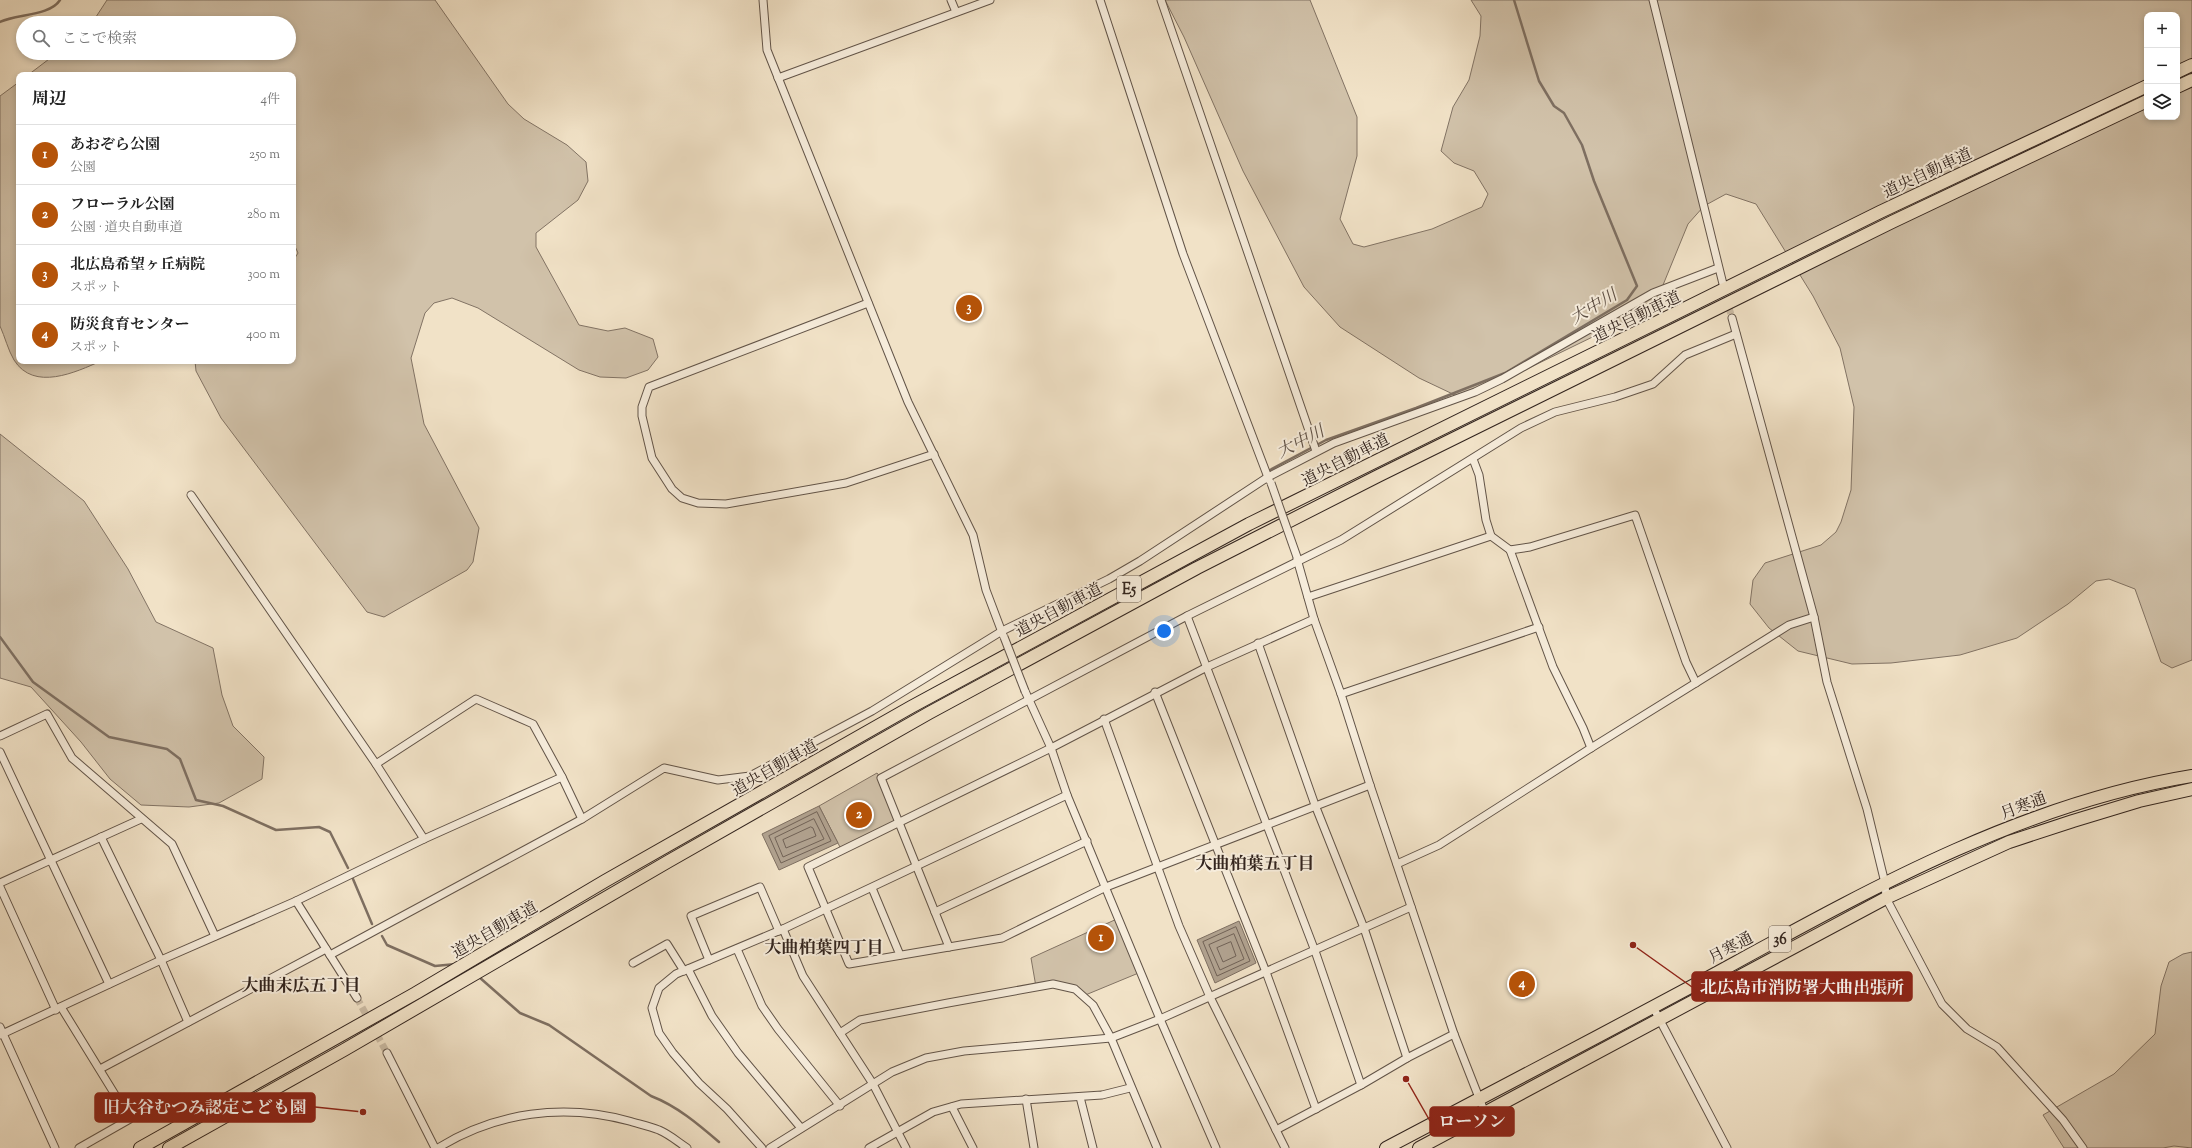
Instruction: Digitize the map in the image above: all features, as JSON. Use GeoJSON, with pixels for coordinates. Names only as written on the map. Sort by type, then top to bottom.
{"type":"FeatureCollection","features":[{"type":"Feature","properties":{"kind":"highway"},"geometry":{"type":"LineString","coordinates":[[2180,71],[2192,65]]}},
{"type":"Feature","properties":{"kind":"highway"},"geometry":{"type":"LineString","coordinates":[[2180,86],[2192,80]]}},
{"type":"Feature","properties":{"kind":"highway","name":"道央自動車道"},"geometry":{"type":"LineString","coordinates":[[140,1148],[416,993],[619,874],[911,707],[1249,524],[1880,212],[2144,87]]}},
{"type":"Feature","properties":{"kind":"highway","name":"道央自動車道"},"geometry":{"type":"LineString","coordinates":[[169,1148],[344,1050],[656,869],[929,714],[1197,568],[1357,486],[1892,222],[2144,102]]}},
{"type":"Feature","properties":{"kind":"highway","name":"月寒通"},"geometry":{"type":"LineString","coordinates":[[1386,1148],[1479,1100],[1885,883],[2007,828],[2056,809],[2168,780],[2192,776]]}},
{"type":"Feature","properties":{"kind":"highway","name":"月寒通"},"geometry":{"type":"LineString","coordinates":[[1419,1148],[1886,898],[2009,842],[2073,820],[2139,801],[2192,790]]}},
{"type":"Feature","properties":{"kind":"street"},"geometry":{"type":"LineString","coordinates":[[763,0],[767,50],[778,78],[908,402],[973,535],[986,590],[1025,691],[1051,748],[1067,795],[1160,1019],[1216,1148]]}},
{"type":"Feature","properties":{"kind":"street"},"geometry":{"type":"LineString","coordinates":[[951,0],[956,12]]}},
{"type":"Feature","properties":{"kind":"street"},"geometry":{"type":"LineString","coordinates":[[778,78],[990,0]]}},
{"type":"Feature","properties":{"kind":"street"},"geometry":{"type":"LineString","coordinates":[[1100,0],[1182,254],[1270,480],[1298,560],[1314,619],[1341,694],[1454,1034],[1485,1113]]}},
{"type":"Feature","properties":{"kind":"street"},"geometry":{"type":"LineString","coordinates":[[1161,0],[1316,451]]}},
{"type":"Feature","properties":{"kind":"street"},"geometry":{"type":"LineString","coordinates":[[1653,0],[1722,284]]}},
{"type":"Feature","properties":{"kind":"street"},"geometry":{"type":"LineString","coordinates":[[100,1069],[188,1022],[328,952],[582,819],[664,768],[718,780],[750,776],[872,711],[1003,634],[1109,579],[1316,451],[1348,437],[1475,392],[1502,379],[1653,293],[1718,268]]}},
{"type":"Feature","properties":{"kind":"street"},"geometry":{"type":"LineString","coordinates":[[868,303],[649,387],[642,407],[642,416],[652,458],[672,489],[682,498],[698,503],[726,504],[846,483],[934,454]]}},
{"type":"Feature","properties":{"kind":"street"},"geometry":{"type":"LineString","coordinates":[[1732,318],[1814,617],[1828,682],[1867,808],[1885,883],[1886,898],[1942,1004],[1967,1029],[1997,1047],[2063,1120],[2083,1148]]}},
{"type":"Feature","properties":{"kind":"street"},"geometry":{"type":"LineString","coordinates":[[949,947],[881,778],[1187,616],[1341,540],[1521,428],[1555,412],[1615,397],[1653,384],[1685,355],[1736,334]]}},
{"type":"Feature","properties":{"kind":"street"},"geometry":{"type":"LineString","coordinates":[[1473,459],[1479,475],[1486,520],[1491,536],[1510,550],[1553,667],[1583,728],[1591,748]]}},
{"type":"Feature","properties":{"kind":"street"},"geometry":{"type":"LineString","coordinates":[[191,495],[376,764],[424,839]]}},
{"type":"Feature","properties":{"kind":"street"},"geometry":{"type":"LineString","coordinates":[[1510,550],[1530,547],[1635,515],[1686,662],[1696,683]]}},
{"type":"Feature","properties":{"kind":"street"},"geometry":{"type":"LineString","coordinates":[[1308,597],[1491,536]]}},
{"type":"Feature","properties":{"kind":"street"},"geometry":{"type":"LineString","coordinates":[[1187,616],[1265,824],[1316,951],[1361,1085]]}},
{"type":"Feature","properties":{"kind":"street"},"geometry":{"type":"LineString","coordinates":[[1397,864],[1439,845],[1591,748],[1789,625],[1814,617]]}},
{"type":"Feature","properties":{"kind":"street"},"geometry":{"type":"LineString","coordinates":[[1314,619],[1206,667],[1155,692],[1051,748],[808,867],[849,964],[1002,938],[1106,887],[1265,824],[1370,785]]}},
{"type":"Feature","properties":{"kind":"street"},"geometry":{"type":"LineString","coordinates":[[1341,694],[1539,627]]}},
{"type":"Feature","properties":{"kind":"street"},"geometry":{"type":"LineString","coordinates":[[1258,643],[1316,805],[1364,928],[1407,1058]]}},
{"type":"Feature","properties":{"kind":"street"},"geometry":{"type":"LineString","coordinates":[[1155,692],[1266,972],[1316,1109]]}},
{"type":"Feature","properties":{"kind":"street"},"geometry":{"type":"LineString","coordinates":[[376,764],[476,699],[533,724],[562,777],[582,819]]}},
{"type":"Feature","properties":{"kind":"street"},"geometry":{"type":"LineString","coordinates":[[0,736],[47,714],[72,758],[141,819],[172,844],[215,936]]}},
{"type":"Feature","properties":{"kind":"street"},"geometry":{"type":"LineString","coordinates":[[1104,719],[1178,926],[1210,997],[1285,1148]]}},
{"type":"Feature","properties":{"kind":"street"},"geometry":{"type":"LineString","coordinates":[[0,752],[109,984]]}},
{"type":"Feature","properties":{"kind":"street"},"geometry":{"type":"LineString","coordinates":[[55,1148],[1,1032],[59,1008],[161,960],[296,901],[424,839],[562,777]]}},
{"type":"Feature","properties":{"kind":"street"},"geometry":{"type":"LineString","coordinates":[[762,1148],[727,1109],[699,1084],[673,1053],[659,1033],[652,1008],[659,988],[676,974],[781,930],[1067,795]]}},
{"type":"Feature","properties":{"kind":"street"},"geometry":{"type":"LineString","coordinates":[[0,884],[141,819]]}},
{"type":"Feature","properties":{"kind":"street"},"geometry":{"type":"LineString","coordinates":[[101,837],[161,960],[188,1022]]}},
{"type":"Feature","properties":{"kind":"street"},"geometry":{"type":"LineString","coordinates":[[935,912],[1087,841]]}},
{"type":"Feature","properties":{"kind":"street"},"geometry":{"type":"LineString","coordinates":[[0,887],[59,1008],[100,1069],[130,1119],[79,1148]]}},
{"type":"Feature","properties":{"kind":"street"},"geometry":{"type":"LineString","coordinates":[[709,960],[691,916],[760,888],[803,976],[873,1084],[906,1148]]}},
{"type":"Feature","properties":{"kind":"street"},"geometry":{"type":"LineString","coordinates":[[872,888],[900,955]]}},
{"type":"Feature","properties":{"kind":"street"},"geometry":{"type":"LineString","coordinates":[[296,901],[357,998]]}},
{"type":"Feature","properties":{"kind":"street"},"geometry":{"type":"LineString","coordinates":[[770,1148],[801,1128],[840,1106],[892,1072],[926,1058],[949,1054],[1111,1038],[1160,1019],[1316,951],[1411,907]]}},
{"type":"Feature","properties":{"kind":"street"},"geometry":{"type":"LineString","coordinates":[[632,963],[667,944],[686,970],[712,1016],[738,1053],[801,1128]]}},
{"type":"Feature","properties":{"kind":"street"},"geometry":{"type":"LineString","coordinates":[[737,949],[762,1006],[778,1029],[840,1106]]}},
{"type":"Feature","properties":{"kind":"street"},"geometry":{"type":"LineString","coordinates":[[840,1033],[860,1020],[1053,984],[1075,989],[1093,1005],[1111,1038],[1130,1088],[1157,1148]]}},
{"type":"Feature","properties":{"kind":"street"},"geometry":{"type":"LineString","coordinates":[[1653,1007],[1727,1148]]}},
{"type":"Feature","properties":{"kind":"street"},"geometry":{"type":"LineString","coordinates":[[1276,1130],[1454,1034]]}},
{"type":"Feature","properties":{"kind":"street"},"geometry":{"type":"LineString","coordinates":[[387,1053],[435,1148]]}},
{"type":"Feature","properties":{"kind":"street"},"geometry":{"type":"LineString","coordinates":[[869,1148],[933,1112],[961,1104],[1102,1095],[1130,1088]]}},
{"type":"Feature","properties":{"kind":"street"},"geometry":{"type":"LineString","coordinates":[[1080,1097],[1093,1148]]}},
{"type":"Feature","properties":{"kind":"street"},"geometry":{"type":"LineString","coordinates":[[1026,1099],[1034,1148]]}},
{"type":"Feature","properties":{"kind":"street"},"geometry":{"type":"LineString","coordinates":[[952,1107],[973,1148]]}},
{"type":"Feature","properties":{"kind":"street"},"geometry":{"type":"LineString","coordinates":[[438,1148],[461,1134],[498,1120],[538,1112],[582,1112],[617,1118],[659,1130],[687,1148]]}},
{"type":"Feature","properties":{"kind":"shaded area"},"geometry":{"type":"Polygon","coordinates":[[[107,0],[435,0],[508,104],[524,119],[567,145],[586,162],[588,181],[578,200],[536,233],[536,247],[579,325],[608,331],[625,328],[653,339],[658,357],[648,370],[626,378],[600,377],[579,370],[478,308],[452,298],[434,303],[425,313],[411,358],[424,424],[479,528],[473,562],[467,570],[384,617],[367,612],[221,418],[196,371],[195,364],[296,364],[296,256],[298,253],[296,249],[296,72],[32,72],[48,60],[296,60],[296,16],[97,16],[107,0]]]}},
{"type":"Feature","properties":{"kind":"shaded area"},"geometry":{"type":"Polygon","coordinates":[[[1165,0],[1310,0],[1357,117],[1357,156],[1340,219],[1353,244],[1364,247],[1432,229],[1482,207],[1488,194],[1474,171],[1454,163],[1441,151],[1453,107],[1469,80],[1480,36],[1481,16],[1471,0],[2192,0],[2192,660],[2172,668],[2161,662],[2135,589],[2109,579],[2096,581],[2068,604],[2017,638],[1960,655],[1891,663],[1852,664],[1798,651],[1769,628],[1750,604],[1753,580],[1765,563],[1821,545],[1836,532],[1841,522],[1851,490],[1854,407],[1840,348],[1813,296],[1756,204],[1726,194],[1704,206],[1688,224],[1654,307],[1494,385],[1457,396],[1419,378],[1340,327],[1304,287],[1243,171],[1184,37],[1165,0]]]}},
{"type":"Feature","properties":{"kind":"shaded area"},"geometry":{"type":"Polygon","coordinates":[[[16,84],[16,362],[8,348],[0,326],[0,96],[16,84]]]}},
{"type":"Feature","properties":{"kind":"shaded area"},"geometry":{"type":"Polygon","coordinates":[[[17,364],[94,364],[56,377],[33,375],[22,370],[17,364]]]}},
{"type":"Feature","properties":{"kind":"shaded area"},"geometry":{"type":"Polygon","coordinates":[[[0,434],[84,501],[128,569],[156,622],[213,648],[222,695],[233,726],[264,757],[262,779],[219,803],[189,807],[141,805],[110,779],[81,742],[31,687],[0,678],[0,434]]]}},
{"type":"Feature","properties":{"kind":"shaded area"},"geometry":{"type":"Polygon","coordinates":[[[877,773],[881,778],[898,823],[842,851],[819,806],[877,773]]]}},
{"type":"Feature","properties":{"kind":"shaded area"},"geometry":{"type":"Polygon","coordinates":[[[1119,918],[1141,972],[1083,996],[1067,987],[1049,985],[1036,987],[1031,958],[1119,918]]]}},
{"type":"Feature","properties":{"kind":"shaded area"},"geometry":{"type":"Polygon","coordinates":[[[2192,952],[2192,1148],[2174,1146],[2163,1148],[2064,1148],[2043,1115],[2114,1074],[2155,1034],[2161,986],[2169,962],[2183,954],[2192,952]]]}},
{"type":"Feature","properties":{"kind":"water"},"geometry":{"type":"Polygon","coordinates":[[[819,806],[838,843],[779,870],[762,834],[819,806]]]}},
{"type":"Feature","properties":{"kind":"water"},"geometry":{"type":"Polygon","coordinates":[[[1239,921],[1256,963],[1215,983],[1197,940],[1239,921]]]}},
{"type":"Feature","properties":{"kind":"waterway"},"geometry":{"type":"LineString","coordinates":[[22,16],[49,9],[60,0]]}},
{"type":"Feature","properties":{"kind":"waterway","name":"大中川"},"geometry":{"type":"LineString","coordinates":[[1270,470],[1326,440],[1416,408],[1505,373],[1627,300],[1637,286],[1594,181],[1582,145],[1564,113],[1554,106],[1539,81],[1514,0]]}},
{"type":"Feature","properties":{"kind":"waterway"},"geometry":{"type":"LineString","coordinates":[[0,22],[16,17]]}},
{"type":"Feature","properties":{"kind":"waterway"},"geometry":{"type":"LineString","coordinates":[[0,637],[33,682],[109,737],[167,749],[180,759],[196,800],[223,806],[276,830],[319,827],[330,832],[348,868]]}},
{"type":"Feature","properties":{"kind":"waterway"},"geometry":{"type":"LineString","coordinates":[[353,879],[372,924]]}},
{"type":"Feature","properties":{"kind":"waterway"},"geometry":{"type":"LineString","coordinates":[[382,936],[387,945],[435,966],[456,964]]}},
{"type":"Feature","properties":{"kind":"waterway"},"geometry":{"type":"LineString","coordinates":[[479,977],[520,1013],[549,1025],[651,1096],[661,1100],[687,1116],[719,1142]]}},
{"type":"Feature","properties":{"kind":"tunnel"},"geometry":{"type":"LineString","coordinates":[[1723,287],[1732,318]]}},
{"type":"Feature","properties":{"kind":"tunnel"},"geometry":{"type":"LineString","coordinates":[[357,998],[387,1053]]}},
{"type":"Feature","properties":{"kind":"place","name":"北広島希望ヶ丘病院"},"geometry":{"type":"Point","coordinates":[969,308]}},
{"type":"Feature","properties":{"kind":"place","name":"フローラル公園"},"geometry":{"type":"Point","coordinates":[859,815]}},
{"type":"Feature","properties":{"kind":"place","name":"あおぞら公園"},"geometry":{"type":"Point","coordinates":[1101,938]}},
{"type":"Feature","properties":{"kind":"place","name":"北広島市消防署大曲出張所"},"geometry":{"type":"Point","coordinates":[1633,945]}},
{"type":"Feature","properties":{"kind":"place","name":"防災食育センター"},"geometry":{"type":"Point","coordinates":[1522,984]}},
{"type":"Feature","properties":{"kind":"place","name":"ローソン"},"geometry":{"type":"Point","coordinates":[1406,1079]}},
{"type":"Feature","properties":{"kind":"place","name":"旧大谷むつみ認定こども園"},"geometry":{"type":"Point","coordinates":[363,1112]}},
{"type":"Feature","properties":{"kind":"district","name":"大曲柏葉五丁目"},"geometry":{"type":"Point","coordinates":[1255,863]}},
{"type":"Feature","properties":{"kind":"district","name":"大曲柏葉四丁目"},"geometry":{"type":"Point","coordinates":[824,947]}},
{"type":"Feature","properties":{"kind":"district","name":"大曲末広五丁目"},"geometry":{"type":"Point","coordinates":[301,985]}}]}
